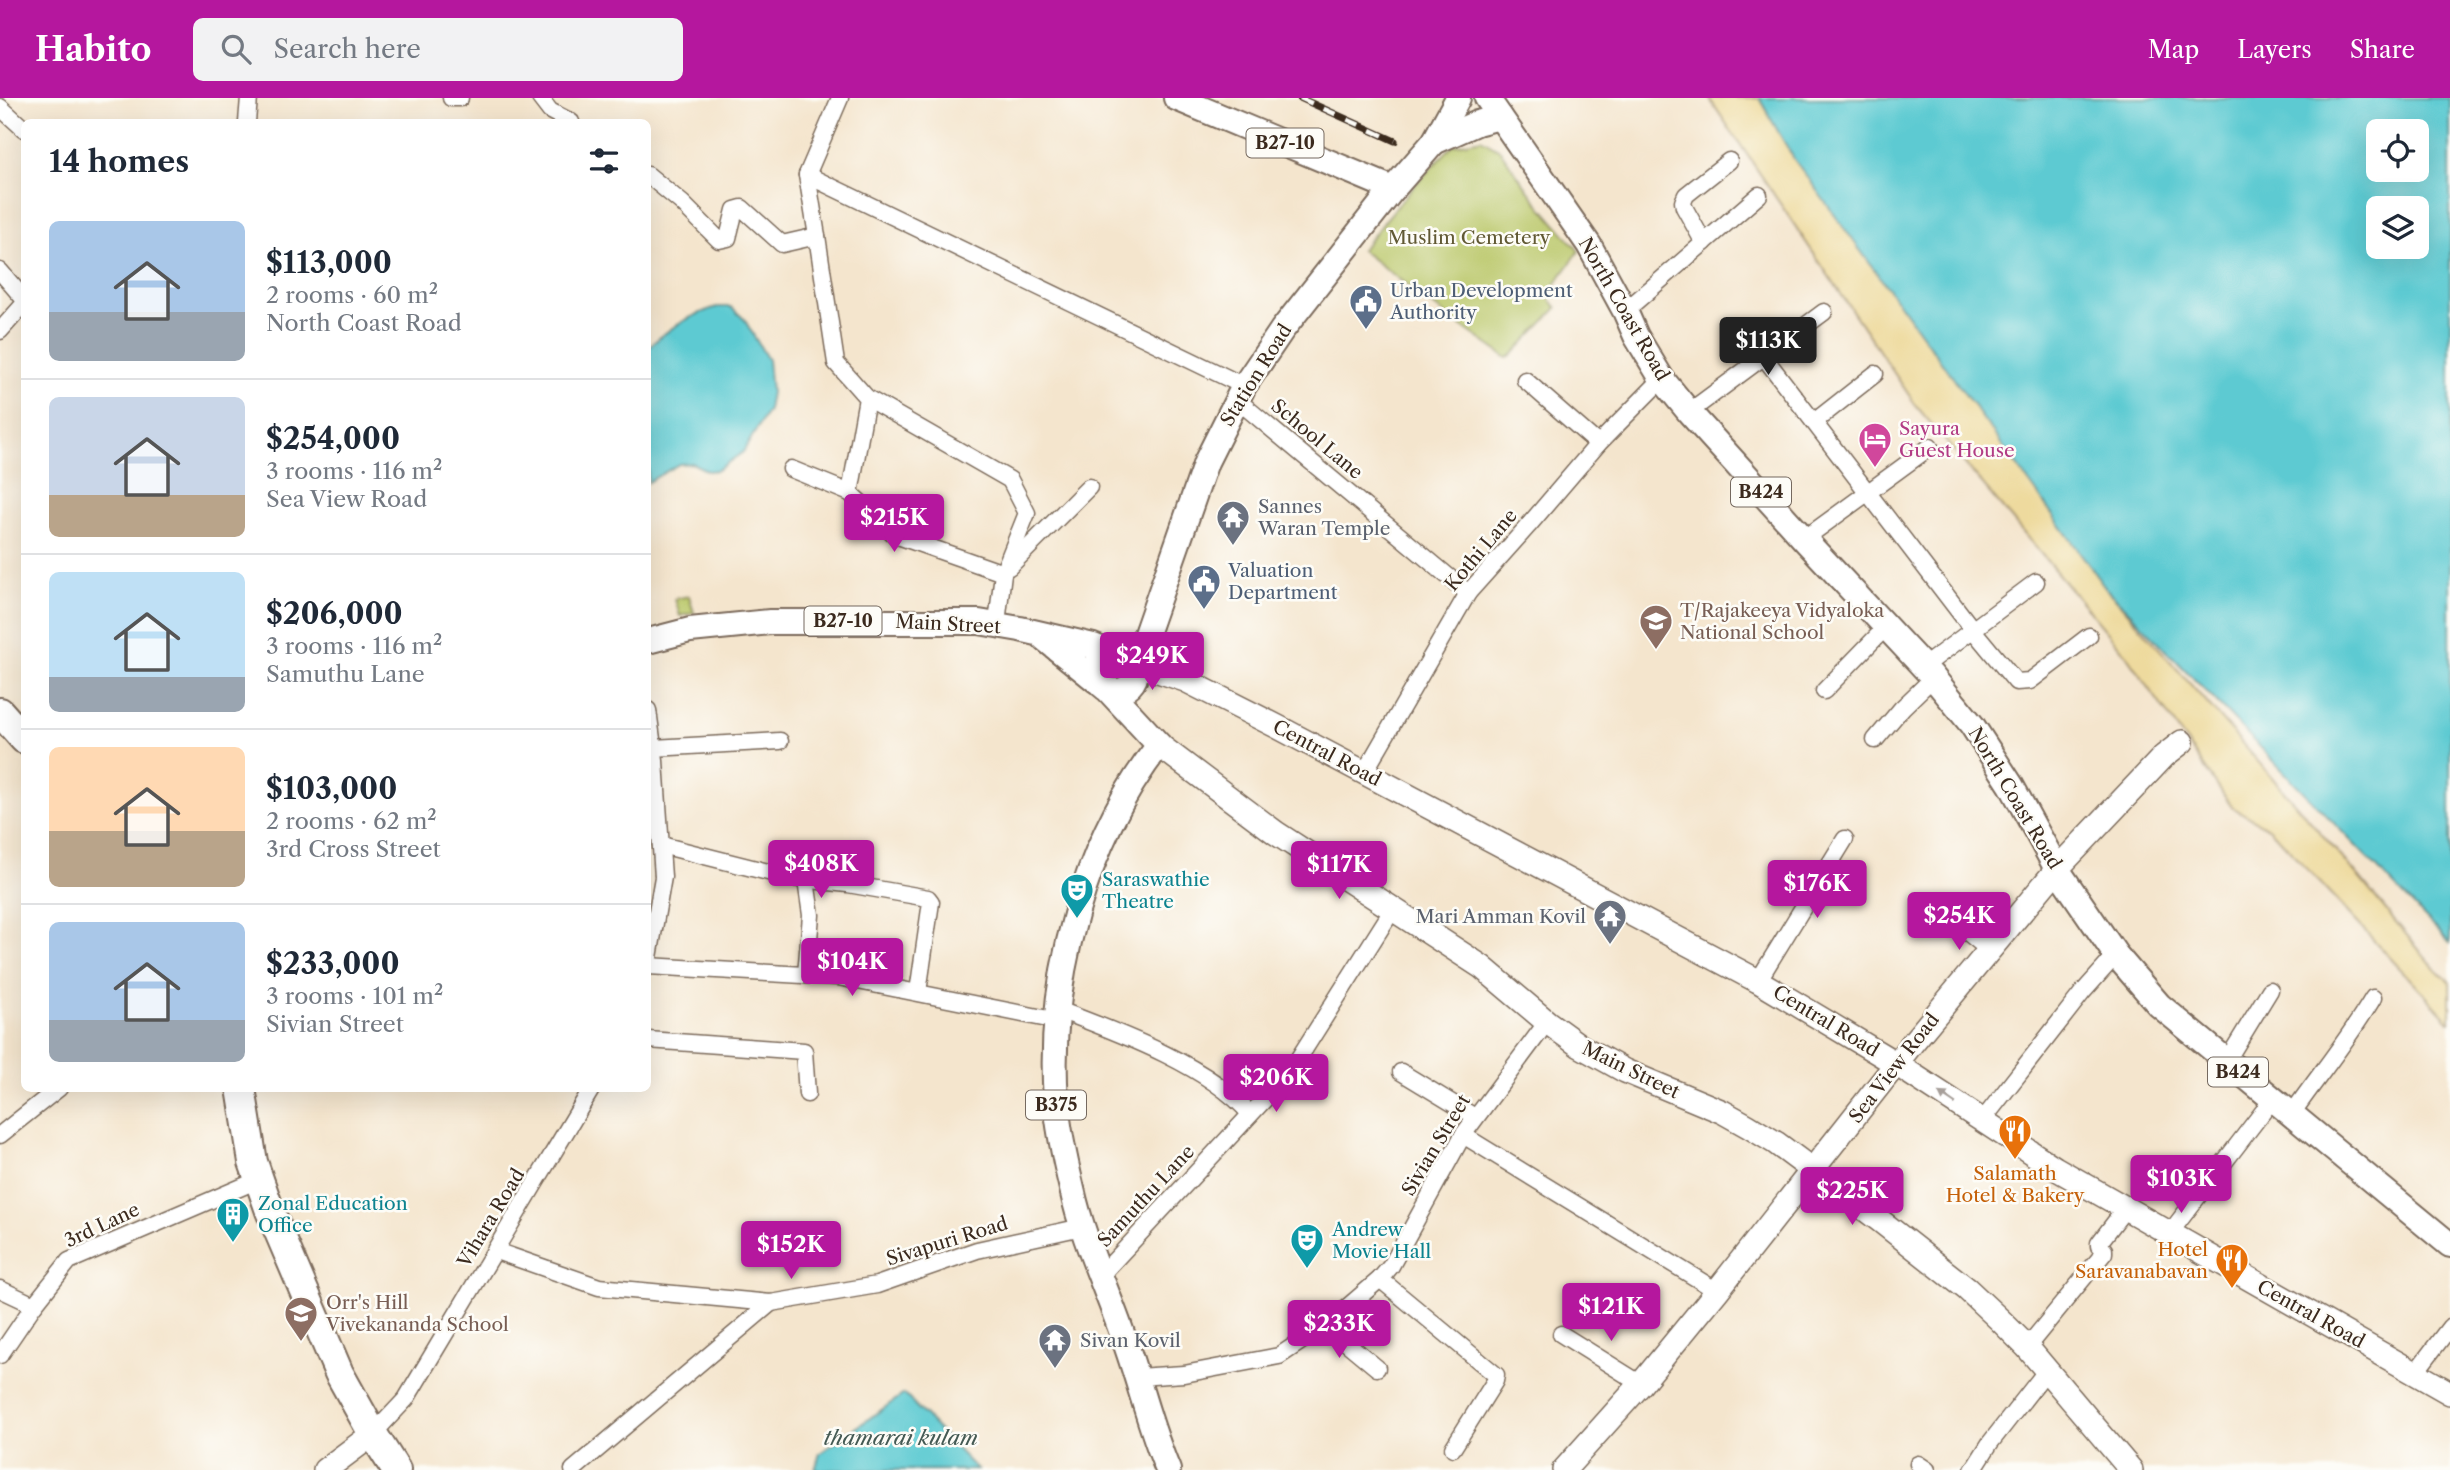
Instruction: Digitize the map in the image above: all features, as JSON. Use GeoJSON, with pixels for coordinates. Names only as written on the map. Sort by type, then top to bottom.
{"type":"FeatureCollection","features":[{"type":"Feature","properties":{"kind":"highway"},"geometry":{"type":"LineString","coordinates":[[0,712],[21,736]]}},
{"type":"Feature","properties":{"kind":"highway"},"geometry":{"type":"LineString","coordinates":[[242,1092],[258,1180],[321,1334],[350,1395],[396,1470]]}},
{"type":"Feature","properties":{"kind":"main road","name":"B27-10"},"geometry":{"type":"LineString","coordinates":[[1176,98],[1393,188]]}},
{"type":"Feature","properties":{"kind":"main road","name":"Station Road"},"geometry":{"type":"LineString","coordinates":[[1126,665],[1163,585],[1206,462],[1240,392],[1282,330],[1393,188],[1434,142],[1458,98]]}},
{"type":"Feature","properties":{"kind":"main road","name":"Station Road"},"geometry":{"type":"LineString","coordinates":[[1434,142],[1466,127],[1493,108]]}},
{"type":"Feature","properties":{"kind":"main road","name":"North Coast Road"},"geometry":{"type":"LineString","coordinates":[[1493,108],[1589,245],[1625,310],[1636,337],[1662,379],[1804,539],[1928,672],[1979,735],[2011,785],[2057,869],[2116,955],[2160,1005],[2450,1245]]}},
{"type":"Feature","properties":{"kind":"main road","name":"Main Street"},"geometry":{"type":"LineString","coordinates":[[651,640],[690,630],[759,622],[997,623],[1093,646],[1126,665]]}},
{"type":"Feature","properties":{"kind":"main road","name":"Main Street"},"geometry":{"type":"LineString","coordinates":[[1039,634],[1103,686],[1159,745],[1276,833],[1482,967],[1580,1046],[1625,1071],[1723,1112],[1748,1126],[1776,1143],[1878,1219],[1967,1289],[2026,1347],[2131,1470]]}},
{"type":"Feature","properties":{"kind":"main road"},"geometry":{"type":"LineString","coordinates":[[1126,665],[1125,690],[1103,686],[1095,670],[1103,655],[1126,665],[1159,745]]}},
{"type":"Feature","properties":{"kind":"main road","name":"Central Road"},"geometry":{"type":"LineString","coordinates":[[1126,665],[1185,680],[1758,981],[1841,1029],[2055,1168],[2450,1393]]}},
{"type":"Feature","properties":{"kind":"main road","name":"Sea View Road"},"geometry":{"type":"LineString","coordinates":[[1564,1470],[1641,1384],[1717,1292],[1896,1064],[2057,869],[2164,756],[2182,742]]}},
{"type":"Feature","properties":{"kind":"main road","name":"B375"},"geometry":{"type":"LineString","coordinates":[[1159,745],[1119,808],[1089,876],[1064,966],[1058,1015],[1056,1103],[1063,1149],[1082,1227],[1137,1377],[1156,1443],[1168,1470]]}},
{"type":"Feature","properties":{"kind":"main road"},"geometry":{"type":"LineString","coordinates":[[325,1470],[373,1434]]}},
{"type":"Feature","properties":{"kind":"street"},"geometry":{"type":"LineString","coordinates":[[247,119],[249,98]]}},
{"type":"Feature","properties":{"kind":"street"},"geometry":{"type":"LineString","coordinates":[[451,98],[460,98]]}},
{"type":"Feature","properties":{"kind":"street"},"geometry":{"type":"LineString","coordinates":[[540,98],[550,111],[565,119]]}},
{"type":"Feature","properties":{"kind":"street"},"geometry":{"type":"LineString","coordinates":[[840,98],[807,175],[836,363],[867,398],[1010,480],[1027,513],[1003,573],[997,623]]}},
{"type":"Feature","properties":{"kind":"street"},"geometry":{"type":"LineString","coordinates":[[0,107],[21,127]]}},
{"type":"Feature","properties":{"kind":"street"},"geometry":{"type":"LineString","coordinates":[[1704,243],[1683,202],[1686,195],[1729,161]]}},
{"type":"Feature","properties":{"kind":"street","name":"School Lane"},"geometry":{"type":"LineString","coordinates":[[807,175],[1240,392],[1468,593]]}},
{"type":"Feature","properties":{"kind":"street"},"geometry":{"type":"LineString","coordinates":[[651,177],[682,203],[719,240],[727,238],[735,209],[742,208],[782,244],[817,236]]}},
{"type":"Feature","properties":{"kind":"street"},"geometry":{"type":"LineString","coordinates":[[1625,310],[1759,195]]}},
{"type":"Feature","properties":{"kind":"street"},"geometry":{"type":"LineString","coordinates":[[0,271],[21,297]]}},
{"type":"Feature","properties":{"kind":"street"},"geometry":{"type":"LineString","coordinates":[[0,331],[21,305]]}},
{"type":"Feature","properties":{"kind":"street"},"geometry":{"type":"LineString","coordinates":[[1689,412],[1824,312]]}},
{"type":"Feature","properties":{"kind":"street"},"geometry":{"type":"LineString","coordinates":[[1764,358],[2016,682],[2030,681],[2089,636]]}},
{"type":"Feature","properties":{"kind":"street"},"geometry":{"type":"LineString","coordinates":[[1814,422],[1875,374]]}},
{"type":"Feature","properties":{"kind":"street","name":"Kothi Lane"},"geometry":{"type":"LineString","coordinates":[[1364,772],[1468,593],[1598,444],[1662,379]]}},
{"type":"Feature","properties":{"kind":"street"},"geometry":{"type":"LineString","coordinates":[[1525,380],[1598,444]]}},
{"type":"Feature","properties":{"kind":"street"},"geometry":{"type":"LineString","coordinates":[[850,493],[867,398]]}},
{"type":"Feature","properties":{"kind":"street"},"geometry":{"type":"LineString","coordinates":[[1804,539],[1930,447]]}},
{"type":"Feature","properties":{"kind":"street"},"geometry":{"type":"LineString","coordinates":[[791,469],[850,493],[895,535],[1003,573]]}},
{"type":"Feature","properties":{"kind":"street"},"geometry":{"type":"LineString","coordinates":[[1003,573],[1088,487]]}},
{"type":"Feature","properties":{"kind":"street"},"geometry":{"type":"LineString","coordinates":[[1875,740],[1928,672],[1973,629],[2036,582]]}},
{"type":"Feature","properties":{"kind":"street"},"geometry":{"type":"LineString","coordinates":[[1824,691],[1887,626]]}},
{"type":"Feature","properties":{"kind":"street"},"geometry":{"type":"LineString","coordinates":[[651,733],[663,877],[651,947]]}},
{"type":"Feature","properties":{"kind":"street"},"geometry":{"type":"LineString","coordinates":[[653,748],[780,741]]}},
{"type":"Feature","properties":{"kind":"street"},"geometry":{"type":"LineString","coordinates":[[1758,981],[1845,839]]}},
{"type":"Feature","properties":{"kind":"street"},"geometry":{"type":"LineString","coordinates":[[661,845],[766,872],[930,900],[918,992]]}},
{"type":"Feature","properties":{"kind":"street"},"geometry":{"type":"LineString","coordinates":[[806,880],[811,915],[806,975]]}},
{"type":"Feature","properties":{"kind":"street"},"geometry":{"type":"LineString","coordinates":[[1933,904],[1989,950]]}},
{"type":"Feature","properties":{"kind":"street","name":"Samuthu Lane"},"geometry":{"type":"LineString","coordinates":[[1101,1275],[1290,1072],[1393,909]]}},
{"type":"Feature","properties":{"kind":"street"},"geometry":{"type":"LineString","coordinates":[[1982,1121],[2088,985],[2116,955]]}},
{"type":"Feature","properties":{"kind":"street"},"geometry":{"type":"LineString","coordinates":[[651,964],[838,977],[1058,1015],[1112,1030],[1205,1076],[1250,1114]]}},
{"type":"Feature","properties":{"kind":"street"},"geometry":{"type":"LineString","coordinates":[[2226,1062],[2270,990]]}},
{"type":"Feature","properties":{"kind":"street"},"geometry":{"type":"LineString","coordinates":[[2169,1234],[2281,1107],[2333,1055],[2356,1027],[2373,998]]}},
{"type":"Feature","properties":{"kind":"street","name":"Sivian Street"},"geometry":{"type":"LineString","coordinates":[[1137,1377],[1184,1374],[1279,1356],[1325,1325],[1380,1279],[1391,1266],[1463,1135],[1547,1022]]}},
{"type":"Feature","properties":{"kind":"street"},"geometry":{"type":"LineString","coordinates":[[651,1040],[804,1051],[807,1094]]}},
{"type":"Feature","properties":{"kind":"street"},"geometry":{"type":"LineString","coordinates":[[1401,1072],[1475,1117]]}},
{"type":"Feature","properties":{"kind":"street"},"geometry":{"type":"LineString","coordinates":[[0,1135],[54,1092]]}},
{"type":"Feature","properties":{"kind":"street","name":"Vihara Road"},"geometry":{"type":"LineString","coordinates":[[373,1434],[406,1399],[590,1092]]}},
{"type":"Feature","properties":{"kind":"street"},"geometry":{"type":"LineString","coordinates":[[1463,1135],[1717,1292]]}},
{"type":"Feature","properties":{"kind":"street","name":"3rd Lane"},"geometry":{"type":"LineString","coordinates":[[0,1356],[34,1305],[69,1261],[258,1180]]}},
{"type":"Feature","properties":{"kind":"street"},"geometry":{"type":"LineString","coordinates":[[2026,1347],[2104,1253],[2099,1243],[2125,1209]]}},
{"type":"Feature","properties":{"kind":"street","name":"Sivapuri Road"},"geometry":{"type":"LineString","coordinates":[[496,1251],[599,1287],[771,1303],[877,1285],[977,1250],[1082,1227]]}},
{"type":"Feature","properties":{"kind":"street"},"geometry":{"type":"LineString","coordinates":[[1380,1279],[1454,1343],[1496,1375],[1495,1381],[1453,1448]]}},
{"type":"Feature","properties":{"kind":"street"},"geometry":{"type":"LineString","coordinates":[[0,1289],[34,1305]]}},
{"type":"Feature","properties":{"kind":"street"},"geometry":{"type":"LineString","coordinates":[[573,1470],[771,1303]]}},
{"type":"Feature","properties":{"kind":"street"},"geometry":{"type":"LineString","coordinates":[[1325,1325],[1377,1368]]}},
{"type":"Feature","properties":{"kind":"street"},"geometry":{"type":"LineString","coordinates":[[2415,1373],[2450,1327]]}},
{"type":"Feature","properties":{"kind":"street"},"geometry":{"type":"LineString","coordinates":[[1561,1334],[1641,1384]]}},
{"type":"Feature","properties":{"kind":"street"},"geometry":{"type":"LineString","coordinates":[[1973,1470],[1990,1443],[2046,1370]]}},
{"type":"Feature","properties":{"kind":"green space","name":"Muslim Cemetery"},"geometry":{"type":"Polygon","coordinates":[[[1481,139],[1500,150],[1533,197],[1579,251],[1547,296],[1557,308],[1507,358],[1361,250],[1411,189],[1453,145],[1481,139]]]}},
{"type":"Feature","properties":{"kind":"green space"},"geometry":{"type":"Polygon","coordinates":[[[689,596],[694,613],[680,616],[675,599],[689,596]]]}},
{"type":"Feature","properties":{"kind":"sand"},"geometry":{"type":"Polygon","coordinates":[[[1709,98],[1759,98],[1794,159],[2106,588],[2353,870],[2434,968],[2450,982],[2450,1022],[2270,829],[2232,807],[2124,652],[1917,407],[1709,98]]]}},
{"type":"Feature","properties":{"kind":"water"},"geometry":{"type":"Polygon","coordinates":[[[1759,98],[2450,98],[2450,943],[2106,588],[1794,159],[1759,98]]]}},
{"type":"Feature","properties":{"kind":"water"},"geometry":{"type":"Polygon","coordinates":[[[717,307],[731,307],[744,319],[768,360],[771,392],[768,410],[743,452],[717,470],[708,471],[692,463],[679,464],[651,480],[651,345],[680,323],[717,307]]]}},
{"type":"Feature","properties":{"kind":"water","name":"thamarai kulam"},"geometry":{"type":"Polygon","coordinates":[[[904,1394],[977,1470],[815,1470],[820,1453],[904,1394]]]}},
{"type":"Feature","properties":{"kind":"railway"},"geometry":{"type":"LineString","coordinates":[[1300,98],[1395,141]]}},
{"type":"Feature","properties":{"kind":"place","name":"Urban Development Authority"},"geometry":{"type":"Point","coordinates":[1366,331]}},
{"type":"Feature","properties":{"kind":"place","name":"Sayura Guest House"},"geometry":{"type":"Point","coordinates":[1875,469]}},
{"type":"Feature","properties":{"kind":"place","name":"Sannes Waran Temple"},"geometry":{"type":"Point","coordinates":[1233,547]}},
{"type":"Feature","properties":{"kind":"place","name":"Valuation Department"},"geometry":{"type":"Point","coordinates":[1204,611]}},
{"type":"Feature","properties":{"kind":"place","name":"T/Rajakeeya Vidyaloka National School"},"geometry":{"type":"Point","coordinates":[1656,651]}},
{"type":"Feature","properties":{"kind":"place","name":"Saraswathie Theatre"},"geometry":{"type":"Point","coordinates":[1077,920]}},
{"type":"Feature","properties":{"kind":"place","name":"Mari Amman Kovil"},"geometry":{"type":"Point","coordinates":[1610,946]}},
{"type":"Feature","properties":{"kind":"place","name":"Salamath Hotel & Bakery"},"geometry":{"type":"Point","coordinates":[2015,1161]}},
{"type":"Feature","properties":{"kind":"place","name":"Zonal Education Office"},"geometry":{"type":"Point","coordinates":[233,1244]}},
{"type":"Feature","properties":{"kind":"place","name":"Andrew Movie Hall"},"geometry":{"type":"Point","coordinates":[1307,1270]}},
{"type":"Feature","properties":{"kind":"place","name":"Hotel Saravanabavan"},"geometry":{"type":"Point","coordinates":[2232,1290]}},
{"type":"Feature","properties":{"kind":"place","name":"Orr's Hill Vivekananda School"},"geometry":{"type":"Point","coordinates":[301,1343]}},
{"type":"Feature","properties":{"kind":"place","name":"Sivan Kovil"},"geometry":{"type":"Point","coordinates":[1055,1370]}}]}
